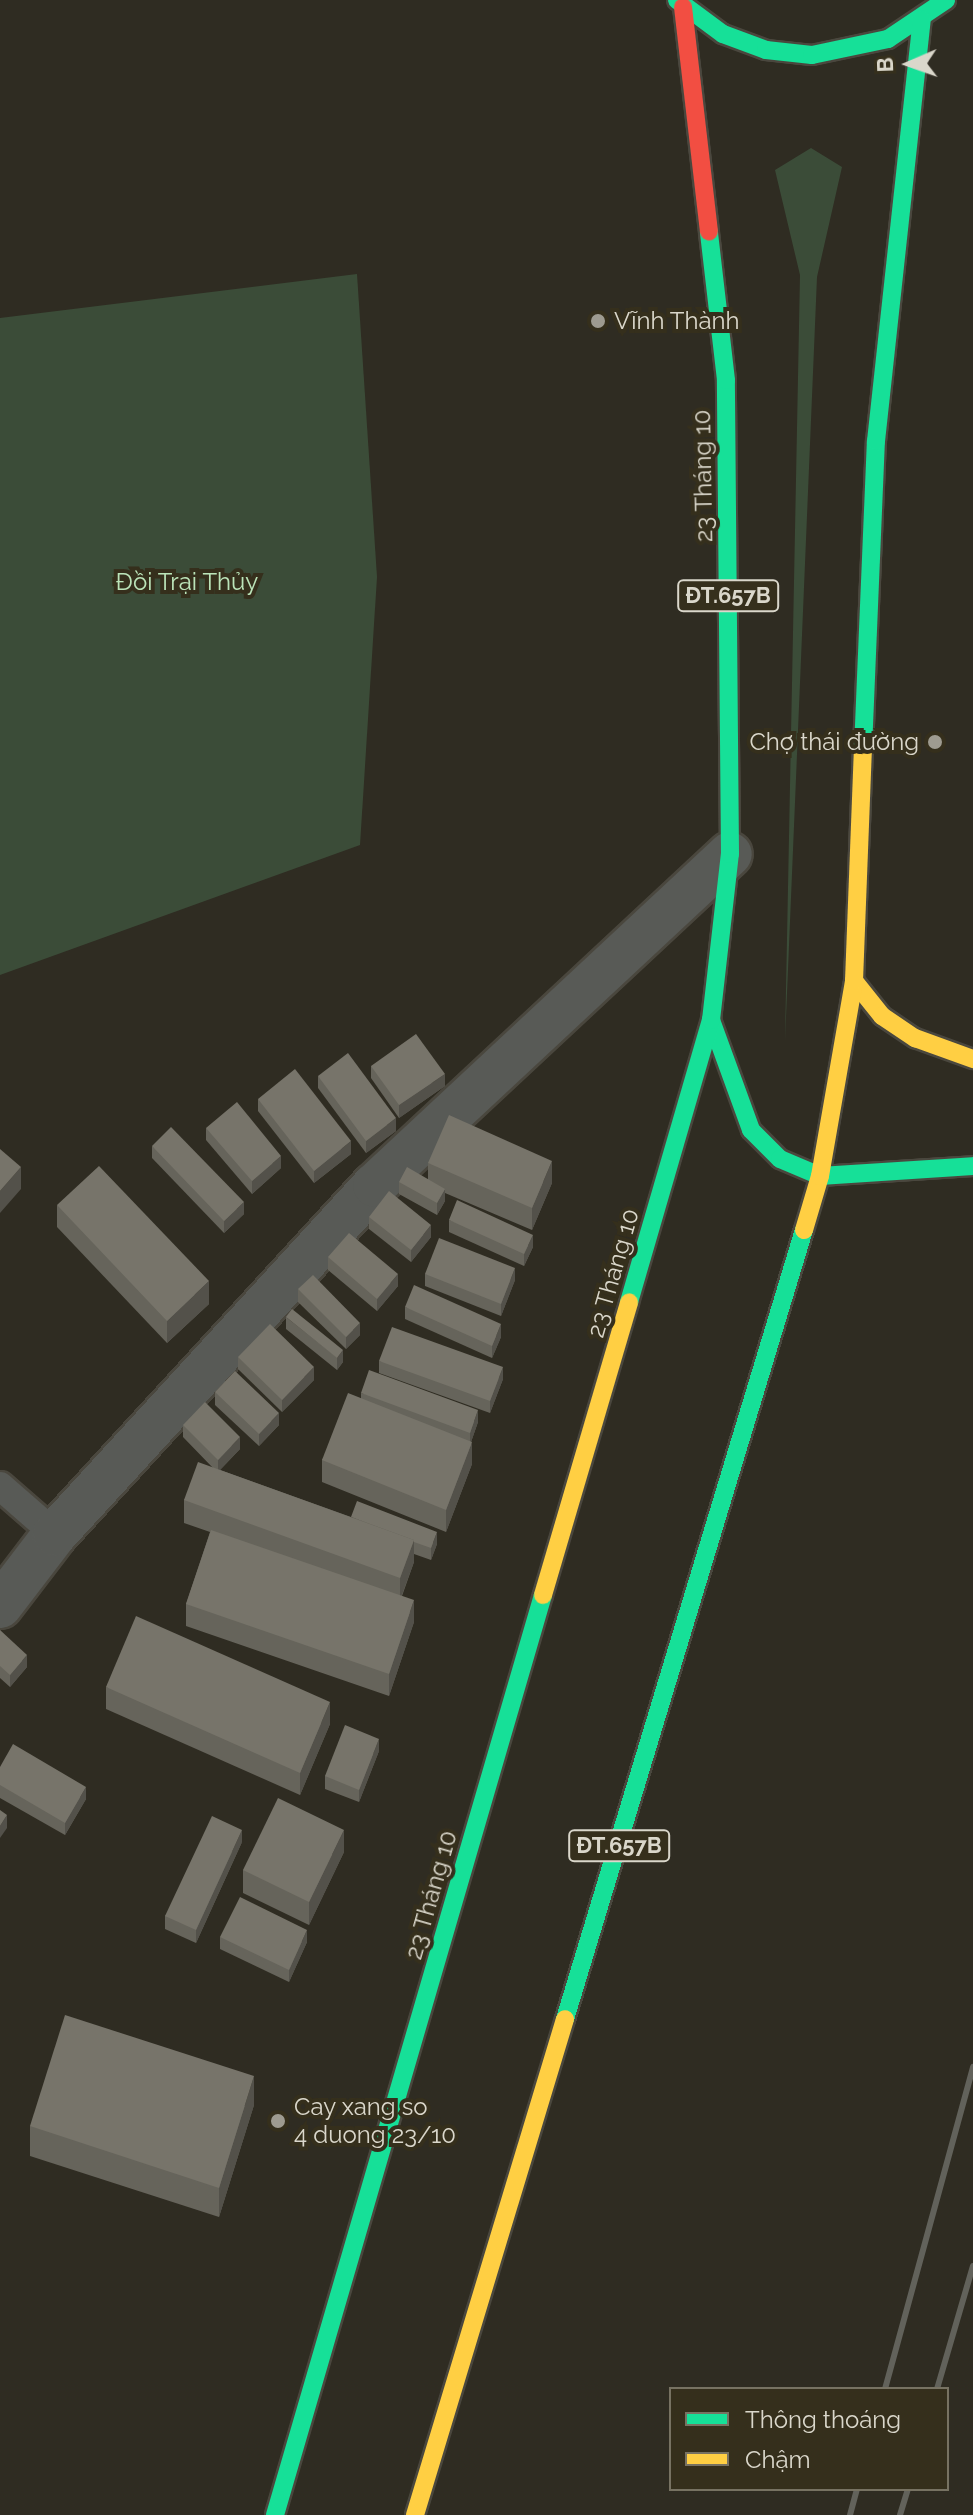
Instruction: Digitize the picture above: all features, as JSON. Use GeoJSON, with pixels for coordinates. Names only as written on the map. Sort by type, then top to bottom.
{"type":"FeatureCollection","features":[{"type":"Feature","properties":{"kind":"main road","name":"ĐT.657B"},"geometry":{"type":"LineString","coordinates":[[680,4],[723,34],[766,50],[812,55],[851,51],[922,20],[946,0]]}},
{"type":"Feature","properties":{"kind":"main road","name":"23 Tháng 10"},"geometry":{"type":"LineString","coordinates":[[275,2515],[711,1020],[730,854],[726,380],[680,4]]}},
{"type":"Feature","properties":{"kind":"main road","name":"ĐT.657B"},"geometry":{"type":"LineString","coordinates":[[415,2515],[820,1176],[854,981],[876,441],[922,20]]}},
{"type":"Feature","properties":{"kind":"main road"},"geometry":{"type":"LineString","coordinates":[[854,981],[882,1016],[915,1038],[973,1059]]}},
{"type":"Feature","properties":{"kind":"main road"},"geometry":{"type":"LineString","coordinates":[[711,1020],[751,1130],[780,1159],[820,1176],[973,1166]]}},
{"type":"Feature","properties":{"kind":"street"},"geometry":{"type":"LineString","coordinates":[[0,1606],[55,1534],[375,1185],[730,854]]}},
{"type":"Feature","properties":{"kind":"lane"},"geometry":{"type":"LineString","coordinates":[[0,1486],[55,1534]]}},
{"type":"Feature","properties":{"kind":"green space"},"geometry":{"type":"Polygon","coordinates":[[[811,148],[842,167],[817,277],[785,1041],[800,275],[775,170],[811,148]]]}},
{"type":"Feature","properties":{"kind":"green space","name":"Đồi Trại Thủy"},"geometry":{"type":"Polygon","coordinates":[[[357,274],[377,577],[360,845],[0,975],[0,318],[357,274]]]}},
{"type":"Feature","properties":{"kind":"building"},"geometry":{"type":"Polygon","coordinates":[[[416,1034],[445,1074],[399,1105],[371,1066],[416,1034]]]}},
{"type":"Feature","properties":{"kind":"building"},"geometry":{"type":"Polygon","coordinates":[[[348,1053],[396,1118],[366,1141],[318,1076],[348,1053]]]}},
{"type":"Feature","properties":{"kind":"building"},"geometry":{"type":"Polygon","coordinates":[[[295,1069],[351,1141],[314,1171],[258,1099],[295,1069]]]}},
{"type":"Feature","properties":{"kind":"building"},"geometry":{"type":"Polygon","coordinates":[[[237,1102],[281,1156],[252,1181],[206,1128],[237,1102]]]}},
{"type":"Feature","properties":{"kind":"building"},"geometry":{"type":"Polygon","coordinates":[[[449,1115],[552,1161],[532,1208],[428,1163],[449,1115]]]}},
{"type":"Feature","properties":{"kind":"building"},"geometry":{"type":"Polygon","coordinates":[[[171,1127],[244,1202],[224,1221],[152,1146],[171,1127]]]}},
{"type":"Feature","properties":{"kind":"building"},"geometry":{"type":"Polygon","coordinates":[[[0,1149],[21,1167],[0,1191],[0,1149]]]}},
{"type":"Feature","properties":{"kind":"building"},"geometry":{"type":"Polygon","coordinates":[[[99,1166],[209,1281],[167,1321],[57,1205],[99,1166]]]}},
{"type":"Feature","properties":{"kind":"building"},"geometry":{"type":"Polygon","coordinates":[[[407,1167],[445,1189],[437,1203],[399,1182],[407,1167]]]}},
{"type":"Feature","properties":{"kind":"building"},"geometry":{"type":"Polygon","coordinates":[[[389,1191],[431,1225],[411,1250],[369,1217],[389,1191]]]}},
{"type":"Feature","properties":{"kind":"building"},"geometry":{"type":"Polygon","coordinates":[[[457,1200],[533,1235],[524,1254],[449,1220],[457,1200]]]}},
{"type":"Feature","properties":{"kind":"building"},"geometry":{"type":"Polygon","coordinates":[[[349,1233],[398,1274],[377,1299],[328,1257],[349,1233]]]}},
{"type":"Feature","properties":{"kind":"building"},"geometry":{"type":"Polygon","coordinates":[[[439,1238],[515,1268],[501,1304],[425,1274],[439,1238]]]}},
{"type":"Feature","properties":{"kind":"building"},"geometry":{"type":"Polygon","coordinates":[[[313,1275],[360,1323],[346,1337],[298,1289],[313,1275]]]}},
{"type":"Feature","properties":{"kind":"building"},"geometry":{"type":"Polygon","coordinates":[[[414,1285],[501,1324],[492,1346],[405,1307],[414,1285]]]}},
{"type":"Feature","properties":{"kind":"building"},"geometry":{"type":"Polygon","coordinates":[[[292,1309],[343,1350],[337,1358],[286,1317],[292,1309]]]}},
{"type":"Feature","properties":{"kind":"building"},"geometry":{"type":"Polygon","coordinates":[[[270,1324],[314,1367],[282,1400],[238,1357],[270,1324]]]}},
{"type":"Feature","properties":{"kind":"building"},"geometry":{"type":"Polygon","coordinates":[[[392,1327],[503,1367],[490,1401],[379,1361],[392,1327]]]}},
{"type":"Feature","properties":{"kind":"building"},"geometry":{"type":"Polygon","coordinates":[[[369,1370],[478,1410],[470,1433],[361,1393],[369,1370]]]}},
{"type":"Feature","properties":{"kind":"building"},"geometry":{"type":"Polygon","coordinates":[[[235,1371],[279,1413],[259,1434],[215,1392],[235,1371]]]}},
{"type":"Feature","properties":{"kind":"building"},"geometry":{"type":"Polygon","coordinates":[[[348,1393],[472,1442],[446,1510],[322,1460],[348,1393]]]}},
{"type":"Feature","properties":{"kind":"building"},"geometry":{"type":"Polygon","coordinates":[[[205,1402],[240,1437],[218,1460],[183,1425],[205,1402]]]}},
{"type":"Feature","properties":{"kind":"building"},"geometry":{"type":"Polygon","coordinates":[[[198,1462],[414,1540],[400,1578],[184,1500],[198,1462]]]}},
{"type":"Feature","properties":{"kind":"building"},"geometry":{"type":"Polygon","coordinates":[[[357,1501],[437,1532],[431,1548],[351,1517],[357,1501]]]}},
{"type":"Feature","properties":{"kind":"building"},"geometry":{"type":"Polygon","coordinates":[[[211,1530],[414,1600],[389,1674],[186,1604],[211,1530]]]}},
{"type":"Feature","properties":{"kind":"building"},"geometry":{"type":"Polygon","coordinates":[[[136,1616],[330,1702],[300,1773],[106,1687],[136,1616]]]}},
{"type":"Feature","properties":{"kind":"building"},"geometry":{"type":"Polygon","coordinates":[[[0,1630],[27,1655],[10,1675],[0,1666],[0,1630]]]}},
{"type":"Feature","properties":{"kind":"building"},"geometry":{"type":"Polygon","coordinates":[[[345,1725],[379,1739],[359,1790],[325,1776],[345,1725]]]}},
{"type":"Feature","properties":{"kind":"building"},"geometry":{"type":"Polygon","coordinates":[[[13,1744],[86,1787],[65,1823],[0,1785],[0,1767],[13,1744]]]}},
{"type":"Feature","properties":{"kind":"building"},"geometry":{"type":"Polygon","coordinates":[[[278,1798],[344,1830],[309,1902],[243,1870],[278,1798]]]}},
{"type":"Feature","properties":{"kind":"building"},"geometry":{"type":"Polygon","coordinates":[[[0,1810],[7,1815],[0,1826],[0,1810]]]}},
{"type":"Feature","properties":{"kind":"building"},"geometry":{"type":"Polygon","coordinates":[[[212,1816],[242,1830],[196,1930],[165,1916],[212,1816]]]}},
{"type":"Feature","properties":{"kind":"building"},"geometry":{"type":"Polygon","coordinates":[[[240,1897],[307,1930],[289,1970],[220,1937],[240,1897]]]}},
{"type":"Feature","properties":{"kind":"building"},"geometry":{"type":"Polygon","coordinates":[[[65,2015],[254,2076],[219,2188],[30,2126],[65,2015]]]}},
{"type":"Feature","properties":{"kind":"railway"},"geometry":{"type":"LineString","coordinates":[[886,2387],[973,2067]]}},
{"type":"Feature","properties":{"kind":"railway"},"geometry":{"type":"LineString","coordinates":[[938,2387],[973,2266]]}},
{"type":"Feature","properties":{"kind":"railway"},"geometry":{"type":"LineString","coordinates":[[850,2515],[856,2491]]}},
{"type":"Feature","properties":{"kind":"railway"},"geometry":{"type":"LineString","coordinates":[[900,2515],[907,2491]]}},
{"type":"Feature","properties":{"kind":"traffic: fast"},"geometry":{"type":"LineString","coordinates":[[677,0],[723,34],[766,50],[812,55],[888,39],[946,0]]}},
{"type":"Feature","properties":{"kind":"traffic: fast"},"geometry":{"type":"LineString","coordinates":[[863,749],[876,441],[922,20]]}},
{"type":"Feature","properties":{"kind":"traffic: fast"},"geometry":{"type":"LineString","coordinates":[[629,1302],[711,1020],[730,854],[726,380],[709,232]]}},
{"type":"Feature","properties":{"kind":"traffic: fast"},"geometry":{"type":"LineString","coordinates":[[711,1020],[751,1130],[780,1159],[820,1176],[973,1166]]}},
{"type":"Feature","properties":{"kind":"traffic: fast"},"geometry":{"type":"LineString","coordinates":[[565,2019],[804,1230]]}},
{"type":"Feature","properties":{"kind":"traffic: fast"},"geometry":{"type":"LineString","coordinates":[[275,2515],[543,1595]]}},
{"type":"Feature","properties":{"kind":"traffic: slow"},"geometry":{"type":"LineString","coordinates":[[804,1230],[820,1176],[854,981],[863,749]]}},
{"type":"Feature","properties":{"kind":"traffic: slow"},"geometry":{"type":"LineString","coordinates":[[854,981],[882,1016],[915,1038],[973,1059]]}},
{"type":"Feature","properties":{"kind":"traffic: slow"},"geometry":{"type":"LineString","coordinates":[[543,1595],[629,1302]]}},
{"type":"Feature","properties":{"kind":"traffic: slow"},"geometry":{"type":"LineString","coordinates":[[415,2515],[565,2019]]}},
{"type":"Feature","properties":{"kind":"traffic: jam"},"geometry":{"type":"LineString","coordinates":[[683,7],[709,232]]}},
{"type":"Feature","properties":{"kind":"place","name":"Vĩnh Thành"},"geometry":{"type":"Point","coordinates":[598,321]}},
{"type":"Feature","properties":{"kind":"place","name":"Chợ thái đường"},"geometry":{"type":"Point","coordinates":[935,742]}},
{"type":"Feature","properties":{"kind":"place","name":"Cay xang so 4 duong 23/10"},"geometry":{"type":"Point","coordinates":[278,2121]}}]}
